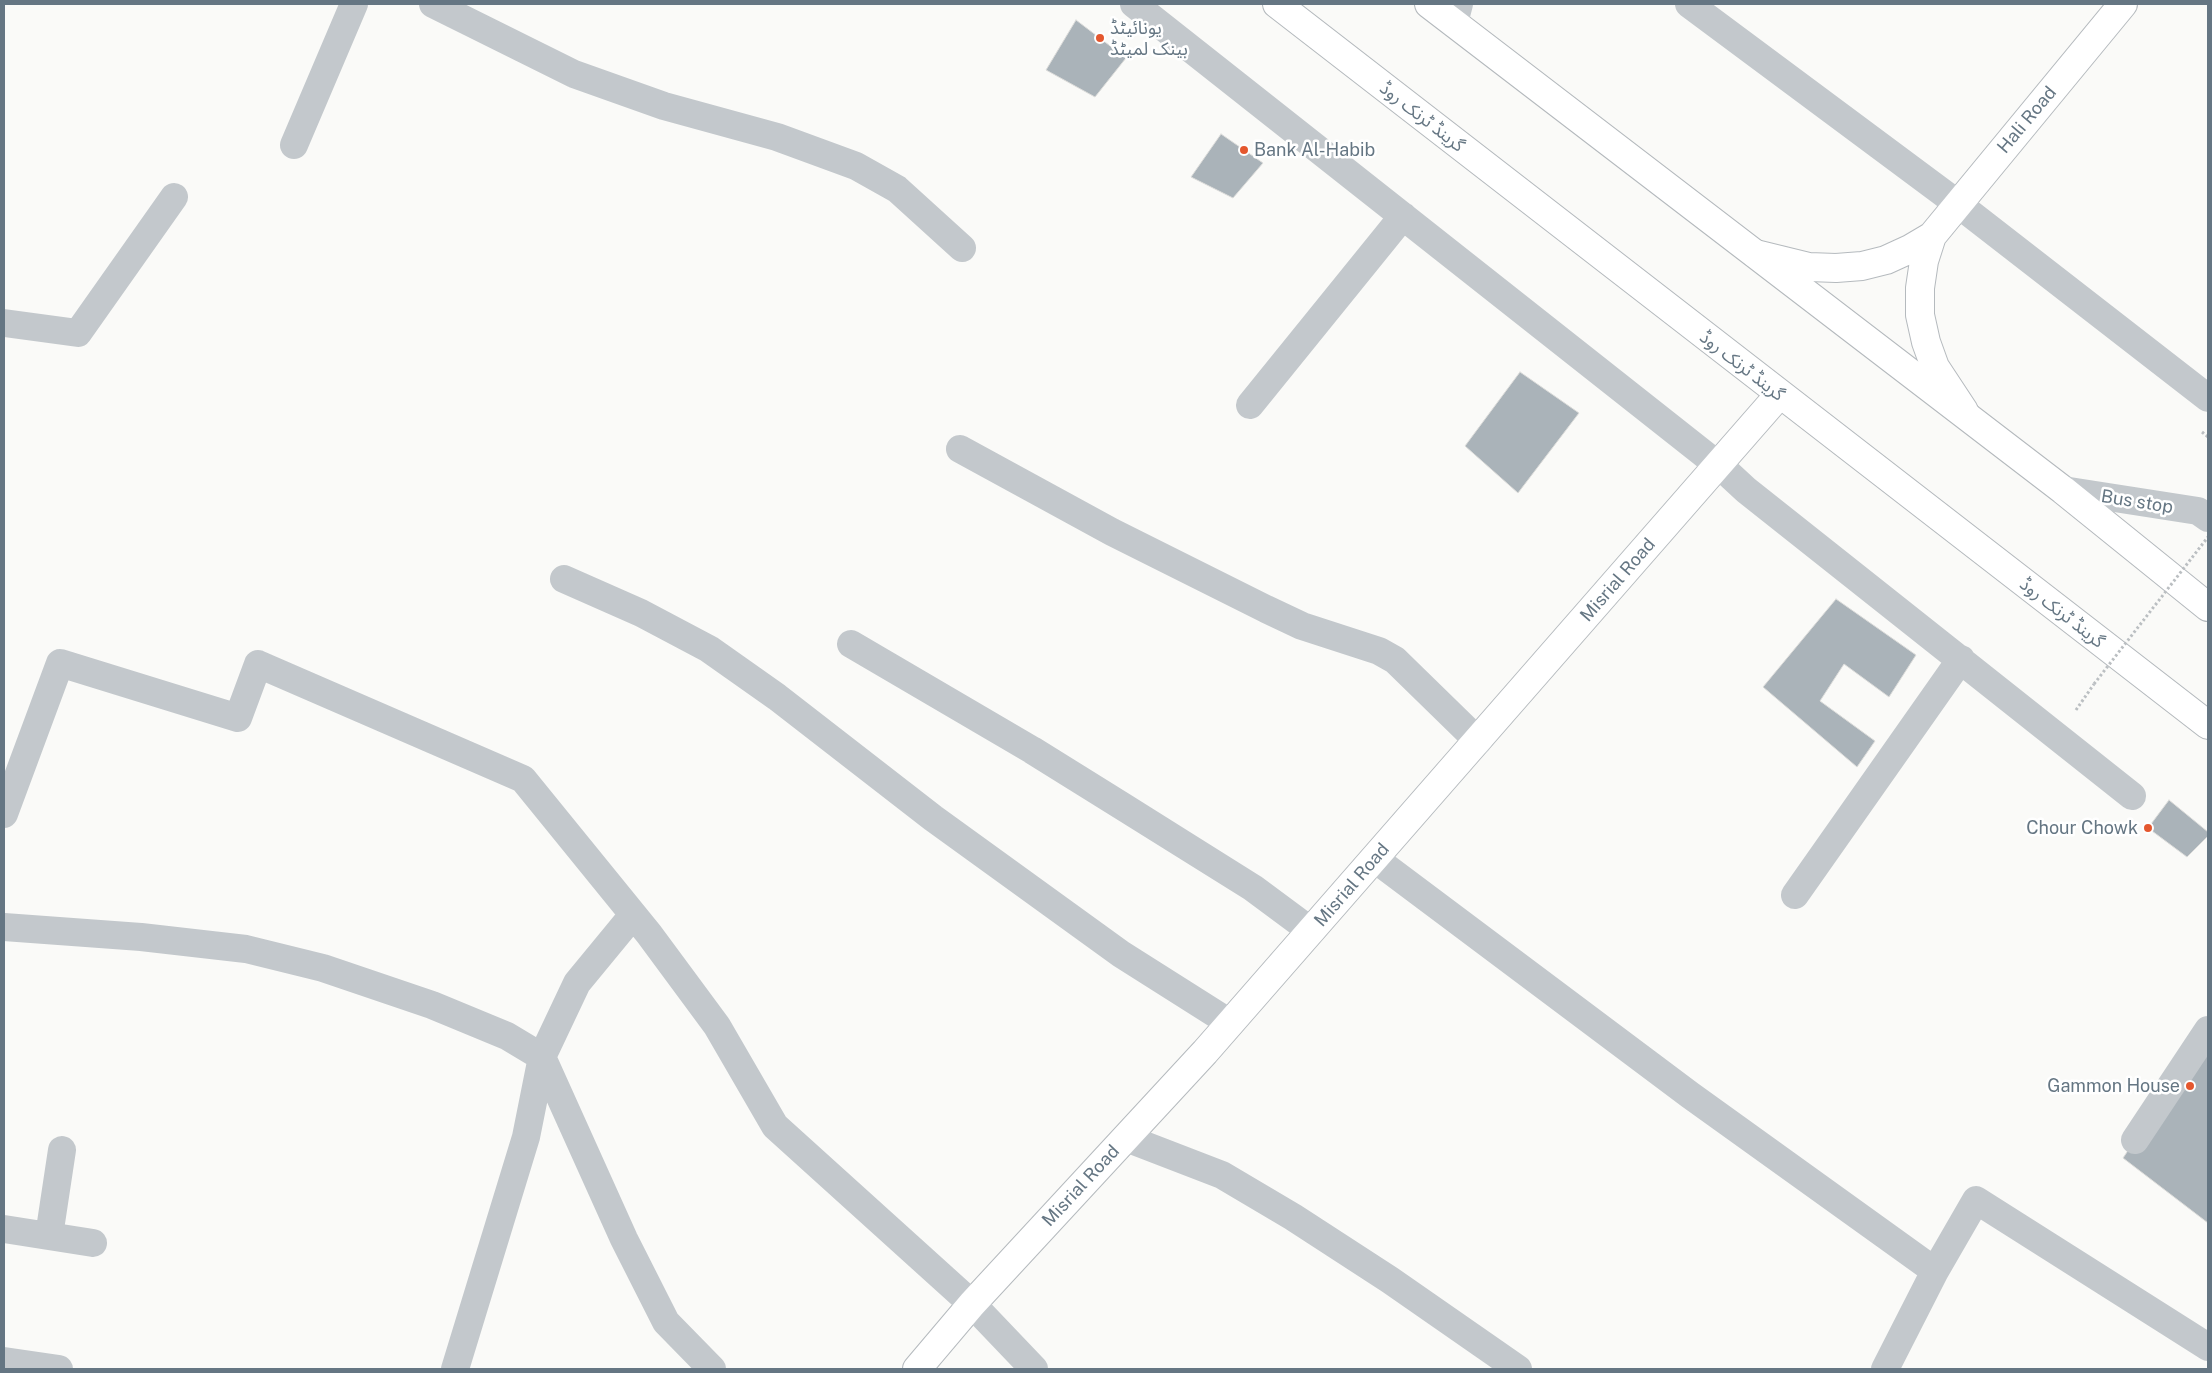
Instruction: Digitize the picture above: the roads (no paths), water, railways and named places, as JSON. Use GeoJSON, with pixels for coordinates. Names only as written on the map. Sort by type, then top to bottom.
{"type":"FeatureCollection","features":[{"type":"Feature","properties":{"kind":"main road","name":"گرینڈ ٹرنک روڈ"},"geometry":{"type":"LineString","coordinates":[[1277,4],[1779,395],[2208,725]]}},
{"type":"Feature","properties":{"kind":"main road"},"geometry":{"type":"LineString","coordinates":[[1429,4],[1457,14],[1756,254],[2063,490],[2208,607]]}},
{"type":"Feature","properties":{"kind":"main road","name":"Hali Road"},"geometry":{"type":"LineString","coordinates":[[1756,254],[1809,267],[1836,268],[1862,266],[1886,260],[1932,236],[2123,4]]}},
{"type":"Feature","properties":{"kind":"main road","name":"Hali Road"},"geometry":{"type":"LineString","coordinates":[[1932,236],[1924,261],[1920,288],[1920,315],[1926,342],[1944,383],[1968,417]]}},
{"type":"Feature","properties":{"kind":"main road","name":"Misrial Road"},"geometry":{"type":"LineString","coordinates":[[917,1369],[972,1304],[1230,1024],[1779,395]]}},
{"type":"Feature","properties":{"kind":"street"},"geometry":{"type":"LineString","coordinates":[[294,145],[354,4]]}},
{"type":"Feature","properties":{"kind":"street"},"geometry":{"type":"LineString","coordinates":[[433,4],[574,74],[664,106],[777,137],[856,166],[897,189],[962,248]]}},
{"type":"Feature","properties":{"kind":"street"},"geometry":{"type":"LineString","coordinates":[[1134,4],[1718,465],[1746,490],[2132,796]]}},
{"type":"Feature","properties":{"kind":"street"},"geometry":{"type":"LineString","coordinates":[[1689,4],[1958,204],[2208,398]]}},
{"type":"Feature","properties":{"kind":"street"},"geometry":{"type":"LineString","coordinates":[[4,323],[78,333],[174,196]]}},
{"type":"Feature","properties":{"kind":"street"},"geometry":{"type":"LineString","coordinates":[[1250,405],[1403,216]]}},
{"type":"Feature","properties":{"kind":"street"},"geometry":{"type":"LineString","coordinates":[[960,449],[1112,532],[1266,609],[1302,626],[1379,651],[1396,660],[1478,741]]}},
{"type":"Feature","properties":{"kind":"street","name":"Bus stop"},"geometry":{"type":"LineString","coordinates":[[2063,490],[2198,511],[2208,518]]}},
{"type":"Feature","properties":{"kind":"street"},"geometry":{"type":"LineString","coordinates":[[564,579],[641,612],[709,649],[777,697],[933,818],[1113,948],[1230,1024]]}},
{"type":"Feature","properties":{"kind":"street"},"geometry":{"type":"LineString","coordinates":[[851,644],[1032,750],[1122,806],[1253,888],[1312,931]]}},
{"type":"Feature","properties":{"kind":"street"},"geometry":{"type":"LineString","coordinates":[[1795,895],[1961,659]]}},
{"type":"Feature","properties":{"kind":"street"},"geometry":{"type":"LineString","coordinates":[[4,814],[60,663],[238,718],[258,664],[523,779],[634,914],[717,1026],[775,1126],[972,1304],[1034,1369]]}},
{"type":"Feature","properties":{"kind":"street"},"geometry":{"type":"LineString","coordinates":[[1375,859],[1690,1095],[1935,1271]]}},
{"type":"Feature","properties":{"kind":"street"},"geometry":{"type":"LineString","coordinates":[[455,1369],[526,1137],[542,1057],[577,982],[634,914]]}},
{"type":"Feature","properties":{"kind":"street"},"geometry":{"type":"LineString","coordinates":[[4,927],[140,937],[246,950],[323,968],[432,1005],[507,1036],[542,1057],[624,1239],[666,1322],[712,1369]]}},
{"type":"Feature","properties":{"kind":"street"},"geometry":{"type":"LineString","coordinates":[[2135,1140],[2208,1030]]}},
{"type":"Feature","properties":{"kind":"street"},"geometry":{"type":"LineString","coordinates":[[1126,1138],[1222,1175],[1390,1280],[1518,1369]]}},
{"type":"Feature","properties":{"kind":"street"},"geometry":{"type":"LineString","coordinates":[[48,1236],[62,1150]]}},
{"type":"Feature","properties":{"kind":"street"},"geometry":{"type":"LineString","coordinates":[[1885,1369],[1935,1271],[1976,1200],[2208,1347]]}},
{"type":"Feature","properties":{"kind":"street"},"geometry":{"type":"LineString","coordinates":[[4,1229],[92,1243]]}},
{"type":"Feature","properties":{"kind":"street"},"geometry":{"type":"LineString","coordinates":[[4,1361],[59,1369]]}},
{"type":"Feature","properties":{"kind":"place","name":"یونائیٹڈ بینک لمیٹڈ"},"geometry":{"type":"Point","coordinates":[1100,38]}},
{"type":"Feature","properties":{"kind":"place","name":"Bank Al-Habib"},"geometry":{"type":"Point","coordinates":[1244,150]}},
{"type":"Feature","properties":{"kind":"place","name":"Chour Chowk"},"geometry":{"type":"Point","coordinates":[2148,828]}},
{"type":"Feature","properties":{"kind":"place","name":"Gammon House"},"geometry":{"type":"Point","coordinates":[2190,1086]}}]}
